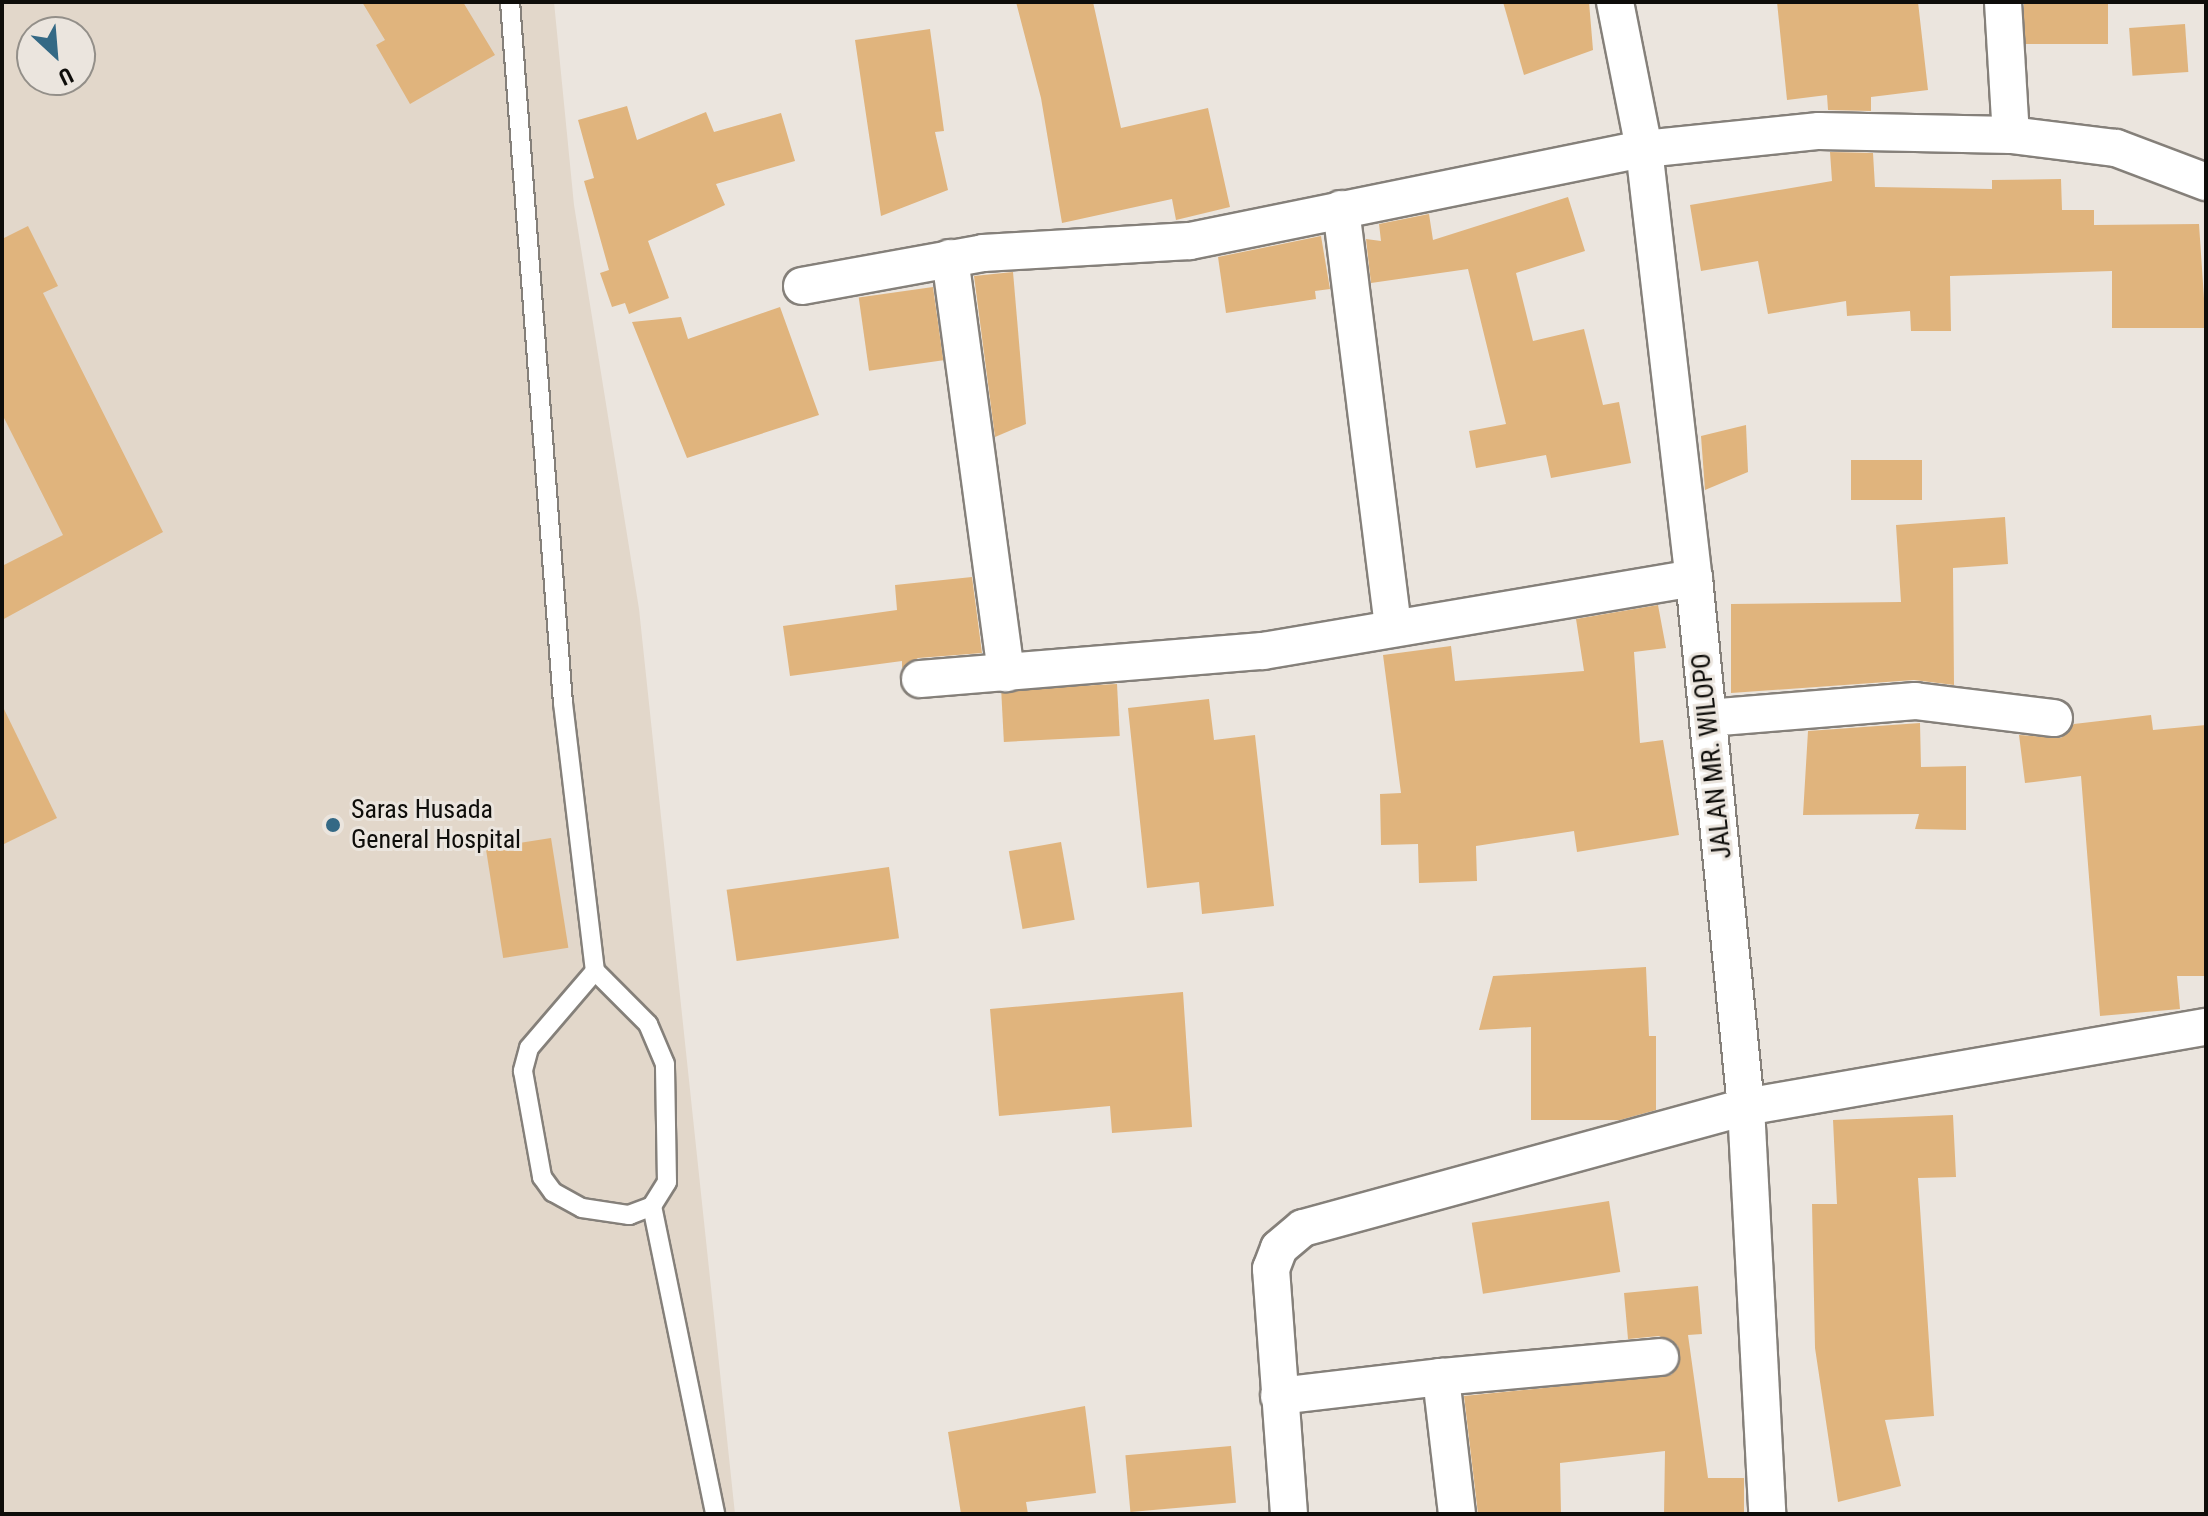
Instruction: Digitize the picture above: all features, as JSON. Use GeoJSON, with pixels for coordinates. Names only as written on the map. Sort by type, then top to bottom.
{"type":"FeatureCollection","features":[{"type":"Feature","properties":{"kind":"street","name":"JALAN MR. WILOPO"},"geometry":{"type":"LineString","coordinates":[[1615,2],[1644,149],[1694,578],[1746,1107],[1767,1514]]}},
{"type":"Feature","properties":{"kind":"street"},"geometry":{"type":"LineString","coordinates":[[2003,2],[2011,135]]}},
{"type":"Feature","properties":{"kind":"street"},"geometry":{"type":"LineString","coordinates":[[802,286],[950,258],[1190,241],[1644,149],[1819,131],[2011,135],[2116,148],[2206,182]]}},
{"type":"Feature","properties":{"kind":"street"},"geometry":{"type":"LineString","coordinates":[[1341,209],[1393,626]]}},
{"type":"Feature","properties":{"kind":"street"},"geometry":{"type":"LineString","coordinates":[[950,258],[1006,673]]}},
{"type":"Feature","properties":{"kind":"street"},"geometry":{"type":"LineString","coordinates":[[920,679],[1263,651],[1393,626],[1694,578]]}},
{"type":"Feature","properties":{"kind":"street"},"geometry":{"type":"LineString","coordinates":[[1708,718],[1915,701],[2054,718]]}},
{"type":"Feature","properties":{"kind":"street"},"geometry":{"type":"LineString","coordinates":[[1289,1514],[1271,1269],[1279,1248],[1303,1228],[1746,1107],[2206,1027]]}},
{"type":"Feature","properties":{"kind":"street"},"geometry":{"type":"LineString","coordinates":[[1279,1396],[1441,1377],[1660,1357]]}},
{"type":"Feature","properties":{"kind":"street"},"geometry":{"type":"LineString","coordinates":[[1441,1377],[1457,1514]]}},
{"type":"Feature","properties":{"kind":"lane"},"geometry":{"type":"LineString","coordinates":[[510,2],[563,703],[595,971],[648,1024],[665,1064],[670,1166],[652,1206],[715,1514]]}},
{"type":"Feature","properties":{"kind":"lane"},"geometry":{"type":"LineString","coordinates":[[595,971],[523,1061],[542,1177],[553,1192],[582,1208],[629,1215],[652,1206]]}},
{"type":"Feature","properties":{"kind":"shaded area","name":"Saras Husada General Hospital"},"geometry":{"type":"Polygon","coordinates":[[[2,2],[554,2],[574,205],[639,609],[735,1514],[2,1514],[2,2]]]}},
{"type":"Feature","properties":{"kind":"building"},"geometry":{"type":"Polygon","coordinates":[[[362,2],[463,2],[495,55],[410,104],[376,45],[385,40],[362,2]]]}},
{"type":"Feature","properties":{"kind":"building"},"geometry":{"type":"Polygon","coordinates":[[[1016,2],[1093,2],[1121,128],[1208,108],[1230,207],[1176,220],[1172,199],[1062,223],[1041,98],[1016,2]]]}},
{"type":"Feature","properties":{"kind":"building"},"geometry":{"type":"Polygon","coordinates":[[[1503,2],[1589,2],[1593,50],[1524,75],[1503,2]]]}},
{"type":"Feature","properties":{"kind":"building"},"geometry":{"type":"Polygon","coordinates":[[[1777,2],[1918,2],[1928,90],[1871,97],[1871,111],[1828,110],[1827,95],[1787,100],[1777,2]]]}},
{"type":"Feature","properties":{"kind":"building"},"geometry":{"type":"Polygon","coordinates":[[[2024,2],[2108,2],[2108,44],[2024,44],[2024,2]]]}},
{"type":"Feature","properties":{"kind":"building"},"geometry":{"type":"Polygon","coordinates":[[[2185,24],[2188,72],[2132,76],[2129,28],[2185,24]]]}},
{"type":"Feature","properties":{"kind":"building"},"geometry":{"type":"Polygon","coordinates":[[[930,29],[944,131],[935,132],[948,190],[881,216],[855,40],[930,29]]]}},
{"type":"Feature","properties":{"kind":"building"},"geometry":{"type":"Polygon","coordinates":[[[627,106],[637,140],[706,112],[714,132],[781,113],[795,161],[716,184],[725,205],[648,241],[669,298],[629,314],[625,303],[612,307],[600,273],[609,270],[584,181],[594,178],[578,120],[627,106]]]}},
{"type":"Feature","properties":{"kind":"building"},"geometry":{"type":"Polygon","coordinates":[[[1830,152],[1873,153],[1875,187],[1992,189],[1992,180],[2061,179],[2062,210],[2094,210],[2094,225],[2199,224],[2206,328],[2112,328],[2112,271],[1950,276],[1951,331],[1911,331],[1910,311],[1847,316],[1846,301],[1768,314],[1758,261],[1701,271],[1690,205],[1832,181],[1830,152]]]}},
{"type":"Feature","properties":{"kind":"building"},"geometry":{"type":"Polygon","coordinates":[[[1568,197],[1585,251],[1516,273],[1533,341],[1584,329],[1603,405],[1619,402],[1631,463],[1551,478],[1546,455],[1476,468],[1469,431],[1506,424],[1468,269],[1371,283],[1366,239],[1381,241],[1379,224],[1429,214],[1433,240],[1568,197]]]}},
{"type":"Feature","properties":{"kind":"building"},"geometry":{"type":"Polygon","coordinates":[[[28,226],[58,286],[43,293],[163,532],[2,620],[2,566],[63,535],[2,414],[2,239],[28,226]]]}},
{"type":"Feature","properties":{"kind":"building"},"geometry":{"type":"Polygon","coordinates":[[[1321,236],[1330,289],[1315,291],[1316,299],[1226,313],[1218,257],[1321,236]]]}},
{"type":"Feature","properties":{"kind":"building"},"geometry":{"type":"Polygon","coordinates":[[[1013,272],[1026,424],[995,437],[974,276],[1013,272]]]}},
{"type":"Feature","properties":{"kind":"building"},"geometry":{"type":"Polygon","coordinates":[[[933,287],[943,360],[869,371],[859,297],[933,287]]]}},
{"type":"Feature","properties":{"kind":"building"},"geometry":{"type":"Polygon","coordinates":[[[780,307],[819,415],[687,458],[632,322],[681,317],[688,339],[780,307]]]}},
{"type":"Feature","properties":{"kind":"building"},"geometry":{"type":"Polygon","coordinates":[[[1746,425],[1748,472],[1705,490],[1701,436],[1746,425]]]}},
{"type":"Feature","properties":{"kind":"building"},"geometry":{"type":"Polygon","coordinates":[[[1851,460],[1922,460],[1922,500],[1851,500],[1851,460]]]}},
{"type":"Feature","properties":{"kind":"building"},"geometry":{"type":"Polygon","coordinates":[[[2005,517],[2008,564],[1953,568],[1954,685],[1914,680],[1731,693],[1731,604],[1901,602],[1896,525],[2005,517]]]}},
{"type":"Feature","properties":{"kind":"building"},"geometry":{"type":"Polygon","coordinates":[[[972,577],[982,653],[918,658],[902,668],[902,661],[790,676],[783,626],[897,610],[895,585],[972,577]]]}},
{"type":"Feature","properties":{"kind":"building"},"geometry":{"type":"Polygon","coordinates":[[[1658,605],[1666,648],[1634,652],[1640,743],[1663,740],[1679,835],[1577,852],[1574,831],[1476,846],[1477,881],[1419,883],[1418,844],[1381,845],[1380,794],[1401,793],[1383,655],[1451,646],[1455,681],[1584,671],[1576,619],[1658,605]]]}},
{"type":"Feature","properties":{"kind":"building"},"geometry":{"type":"Polygon","coordinates":[[[1117,684],[1120,736],[1004,742],[1001,690],[1117,684]]]}},
{"type":"Feature","properties":{"kind":"building"},"geometry":{"type":"Polygon","coordinates":[[[1209,699],[1214,740],[1255,735],[1274,906],[1202,914],[1199,882],[1147,888],[1128,708],[1209,699]]]}},
{"type":"Feature","properties":{"kind":"building"},"geometry":{"type":"Polygon","coordinates":[[[2,705],[57,818],[2,845],[2,705]]]}},
{"type":"Feature","properties":{"kind":"building"},"geometry":{"type":"Polygon","coordinates":[[[2151,715],[2153,730],[2206,725],[2206,976],[2177,976],[2180,1009],[2100,1016],[2081,776],[2025,783],[2019,735],[2061,738],[2074,724],[2151,715]]]}},
{"type":"Feature","properties":{"kind":"building"},"geometry":{"type":"Polygon","coordinates":[[[1920,723],[1921,767],[1966,766],[1966,830],[1915,829],[1919,814],[1803,815],[1808,731],[1920,723]]]}},
{"type":"Feature","properties":{"kind":"building"},"geometry":{"type":"Polygon","coordinates":[[[551,838],[568,948],[503,958],[486,848],[551,838]]]}},
{"type":"Feature","properties":{"kind":"building"},"geometry":{"type":"Polygon","coordinates":[[[1061,842],[1075,920],[1023,929],[1009,851],[1061,842]]]}},
{"type":"Feature","properties":{"kind":"building"},"geometry":{"type":"Polygon","coordinates":[[[889,867],[899,938],[737,961],[727,890],[889,867]]]}},
{"type":"Feature","properties":{"kind":"building"},"geometry":{"type":"Polygon","coordinates":[[[1646,967],[1649,1036],[1656,1036],[1656,1110],[1620,1120],[1531,1120],[1531,1027],[1479,1030],[1493,976],[1646,967]]]}},
{"type":"Feature","properties":{"kind":"building"},"geometry":{"type":"Polygon","coordinates":[[[1183,992],[1192,1127],[1112,1133],[1110,1106],[999,1116],[990,1009],[1183,992]]]}},
{"type":"Feature","properties":{"kind":"building"},"geometry":{"type":"Polygon","coordinates":[[[1953,1115],[1956,1177],[1918,1178],[1934,1416],[1885,1420],[1901,1486],[1838,1502],[1815,1348],[1812,1204],[1837,1204],[1833,1120],[1953,1115]]]}},
{"type":"Feature","properties":{"kind":"building"},"geometry":{"type":"Polygon","coordinates":[[[1609,1201],[1620,1272],[1483,1294],[1472,1223],[1609,1201]]]}},
{"type":"Feature","properties":{"kind":"building"},"geometry":{"type":"Polygon","coordinates":[[[1698,1286],[1702,1334],[1688,1335],[1708,1478],[1744,1478],[1744,1514],[1664,1514],[1665,1451],[1560,1463],[1561,1514],[1478,1514],[1464,1396],[1671,1375],[1679,1365],[1678,1346],[1659,1336],[1628,1339],[1624,1293],[1698,1286]]]}},
{"type":"Feature","properties":{"kind":"building"},"geometry":{"type":"Polygon","coordinates":[[[1085,1406],[1096,1493],[1026,1502],[1028,1514],[961,1514],[948,1432],[1085,1406]]]}},
{"type":"Feature","properties":{"kind":"building"},"geometry":{"type":"Polygon","coordinates":[[[1231,1446],[1236,1503],[1130,1512],[1125,1455],[1231,1446]]]}},
{"type":"Feature","properties":{"kind":"place","name":"Saras Husada General Hospital"},"geometry":{"type":"Point","coordinates":[333,825]}}]}
